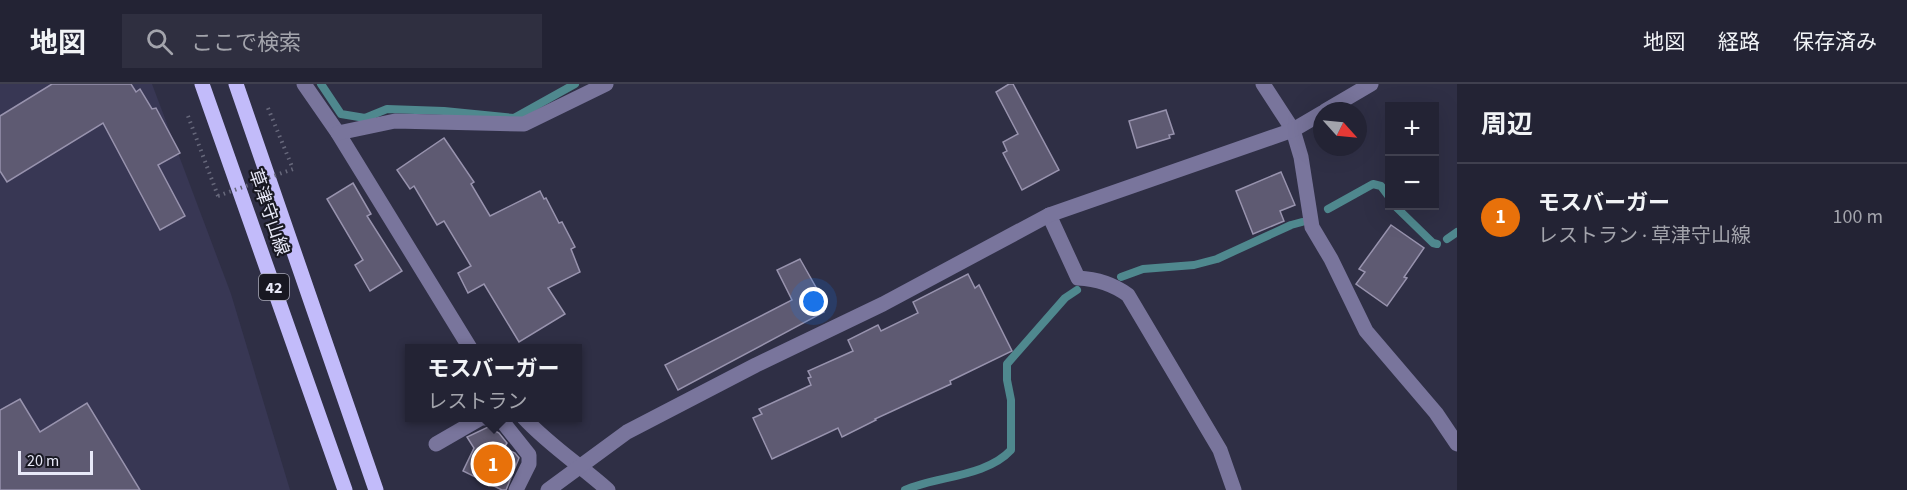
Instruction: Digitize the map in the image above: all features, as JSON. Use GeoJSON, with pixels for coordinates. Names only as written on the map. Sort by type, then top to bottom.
{"type":"FeatureCollection","features":[{"type":"Feature","properties":{"kind":"main road","name":"草津守山線"},"geometry":{"type":"LineString","coordinates":[[202,84],[345,490]]}},
{"type":"Feature","properties":{"kind":"main road","name":"草津守山線"},"geometry":{"type":"LineString","coordinates":[[236,84],[375,490]]}},
{"type":"Feature","properties":{"kind":"street"},"geometry":{"type":"LineString","coordinates":[[304,84],[338,133],[468,344]]}},
{"type":"Feature","properties":{"kind":"street"},"geometry":{"type":"LineString","coordinates":[[338,133],[395,121],[524,124],[606,84]]}},
{"type":"Feature","properties":{"kind":"street"},"geometry":{"type":"LineString","coordinates":[[1263,84],[1293,130],[1301,157],[1312,227],[1331,259],[1366,331],[1436,413],[1457,444]]}},
{"type":"Feature","properties":{"kind":"street"},"geometry":{"type":"LineString","coordinates":[[1341,102],[1371,84]]}},
{"type":"Feature","properties":{"kind":"street"},"geometry":{"type":"LineString","coordinates":[[549,490],[627,432],[883,304],[1049,215],[1293,130],[1313,118]]}},
{"type":"Feature","properties":{"kind":"street"},"geometry":{"type":"LineString","coordinates":[[1049,215],[1078,278],[1095,279],[1117,287],[1128,296],[1220,450],[1234,490]]}},
{"type":"Feature","properties":{"kind":"street"},"geometry":{"type":"LineString","coordinates":[[436,444],[474,422]]}},
{"type":"Feature","properties":{"kind":"street"},"geometry":{"type":"LineString","coordinates":[[503,422],[530,455],[529,464],[516,490]]}},
{"type":"Feature","properties":{"kind":"street"},"geometry":{"type":"LineString","coordinates":[[528,422],[542,437],[608,490]]}},
{"type":"Feature","properties":{"kind":"path"},"geometry":{"type":"LineString","coordinates":[[188,116],[218,196],[293,169],[264,98]]}},
{"type":"Feature","properties":{"kind":"shaded area"},"geometry":{"type":"Polygon","coordinates":[[[0,84],[152,84],[231,294],[290,490],[0,490],[0,84]]]}},
{"type":"Feature","properties":{"kind":"building"},"geometry":{"type":"Polygon","coordinates":[[[52,84],[131,84],[136,92],[140,89],[152,109],[156,108],[180,153],[158,165],[185,216],[160,230],[103,123],[7,182],[0,171],[0,116],[52,84]]]}},
{"type":"Feature","properties":{"kind":"building"},"geometry":{"type":"Polygon","coordinates":[[[1013,84],[1059,170],[1022,190],[1003,153],[1007,151],[1003,142],[1018,134],[996,92],[1013,84]]]}},
{"type":"Feature","properties":{"kind":"building"},"geometry":{"type":"Polygon","coordinates":[[[1166,110],[1174,134],[1169,135],[1170,138],[1137,148],[1129,121],[1166,110]]]}},
{"type":"Feature","properties":{"kind":"building"},"geometry":{"type":"Polygon","coordinates":[[[444,138],[474,182],[471,184],[490,216],[540,191],[559,223],[562,222],[575,247],[571,249],[580,272],[548,288],[565,314],[519,342],[484,284],[468,293],[458,273],[471,266],[444,221],[437,225],[414,186],[410,189],[397,170],[444,138]]]}},
{"type":"Feature","properties":{"kind":"building"},"geometry":{"type":"Polygon","coordinates":[[[1281,172],[1295,205],[1280,211],[1284,221],[1253,234],[1236,191],[1281,172]]]}},
{"type":"Feature","properties":{"kind":"building"},"geometry":{"type":"Polygon","coordinates":[[[353,183],[371,214],[367,216],[402,271],[370,291],[355,265],[363,260],[327,199],[353,183]]]}},
{"type":"Feature","properties":{"kind":"building"},"geometry":{"type":"Polygon","coordinates":[[[1391,225],[1424,248],[1404,277],[1407,278],[1387,306],[1356,284],[1365,272],[1359,269],[1391,225]]]}},
{"type":"Feature","properties":{"kind":"building"},"geometry":{"type":"Polygon","coordinates":[[[800,259],[826,305],[822,307],[824,312],[678,390],[665,365],[792,300],[777,270],[800,259]]]}},
{"type":"Feature","properties":{"kind":"building"},"geometry":{"type":"Polygon","coordinates":[[[968,274],[975,288],[979,285],[1012,351],[950,381],[951,384],[842,437],[838,428],[772,459],[753,418],[762,414],[759,409],[811,385],[808,371],[853,351],[848,340],[878,325],[881,331],[918,313],[913,302],[968,274]]]}},
{"type":"Feature","properties":{"kind":"building"},"geometry":{"type":"Polygon","coordinates":[[[20,399],[40,432],[87,403],[140,490],[0,490],[0,410],[20,399]]]}},
{"type":"Feature","properties":{"kind":"building"},"geometry":{"type":"Polygon","coordinates":[[[488,427],[499,433],[507,443],[504,448],[515,453],[519,458],[506,490],[463,471],[474,448],[467,437],[488,427]]]}},
{"type":"Feature","properties":{"kind":"waterway"},"geometry":{"type":"LineString","coordinates":[[321,84],[341,114],[365,118],[387,109],[444,111],[514,118],[575,84]]}},
{"type":"Feature","properties":{"kind":"waterway"},"geometry":{"type":"LineString","coordinates":[[1328,209],[1373,184],[1381,186],[1385,191]]}},
{"type":"Feature","properties":{"kind":"waterway"},"geometry":{"type":"LineString","coordinates":[[1399,210],[1433,243],[1437,244]]}},
{"type":"Feature","properties":{"kind":"waterway"},"geometry":{"type":"LineString","coordinates":[[1121,277],[1143,269],[1194,265],[1217,259],[1302,222]]}},
{"type":"Feature","properties":{"kind":"waterway"},"geometry":{"type":"LineString","coordinates":[[1447,239],[1457,232]]}},
{"type":"Feature","properties":{"kind":"waterway"},"geometry":{"type":"LineString","coordinates":[[905,490],[975,471],[1001,459],[1011,450],[1011,400],[1007,364],[1065,298],[1077,290]]}},
{"type":"Feature","properties":{"kind":"place","name":"モスバーガー"},"geometry":{"type":"Point","coordinates":[493,464]}}]}
